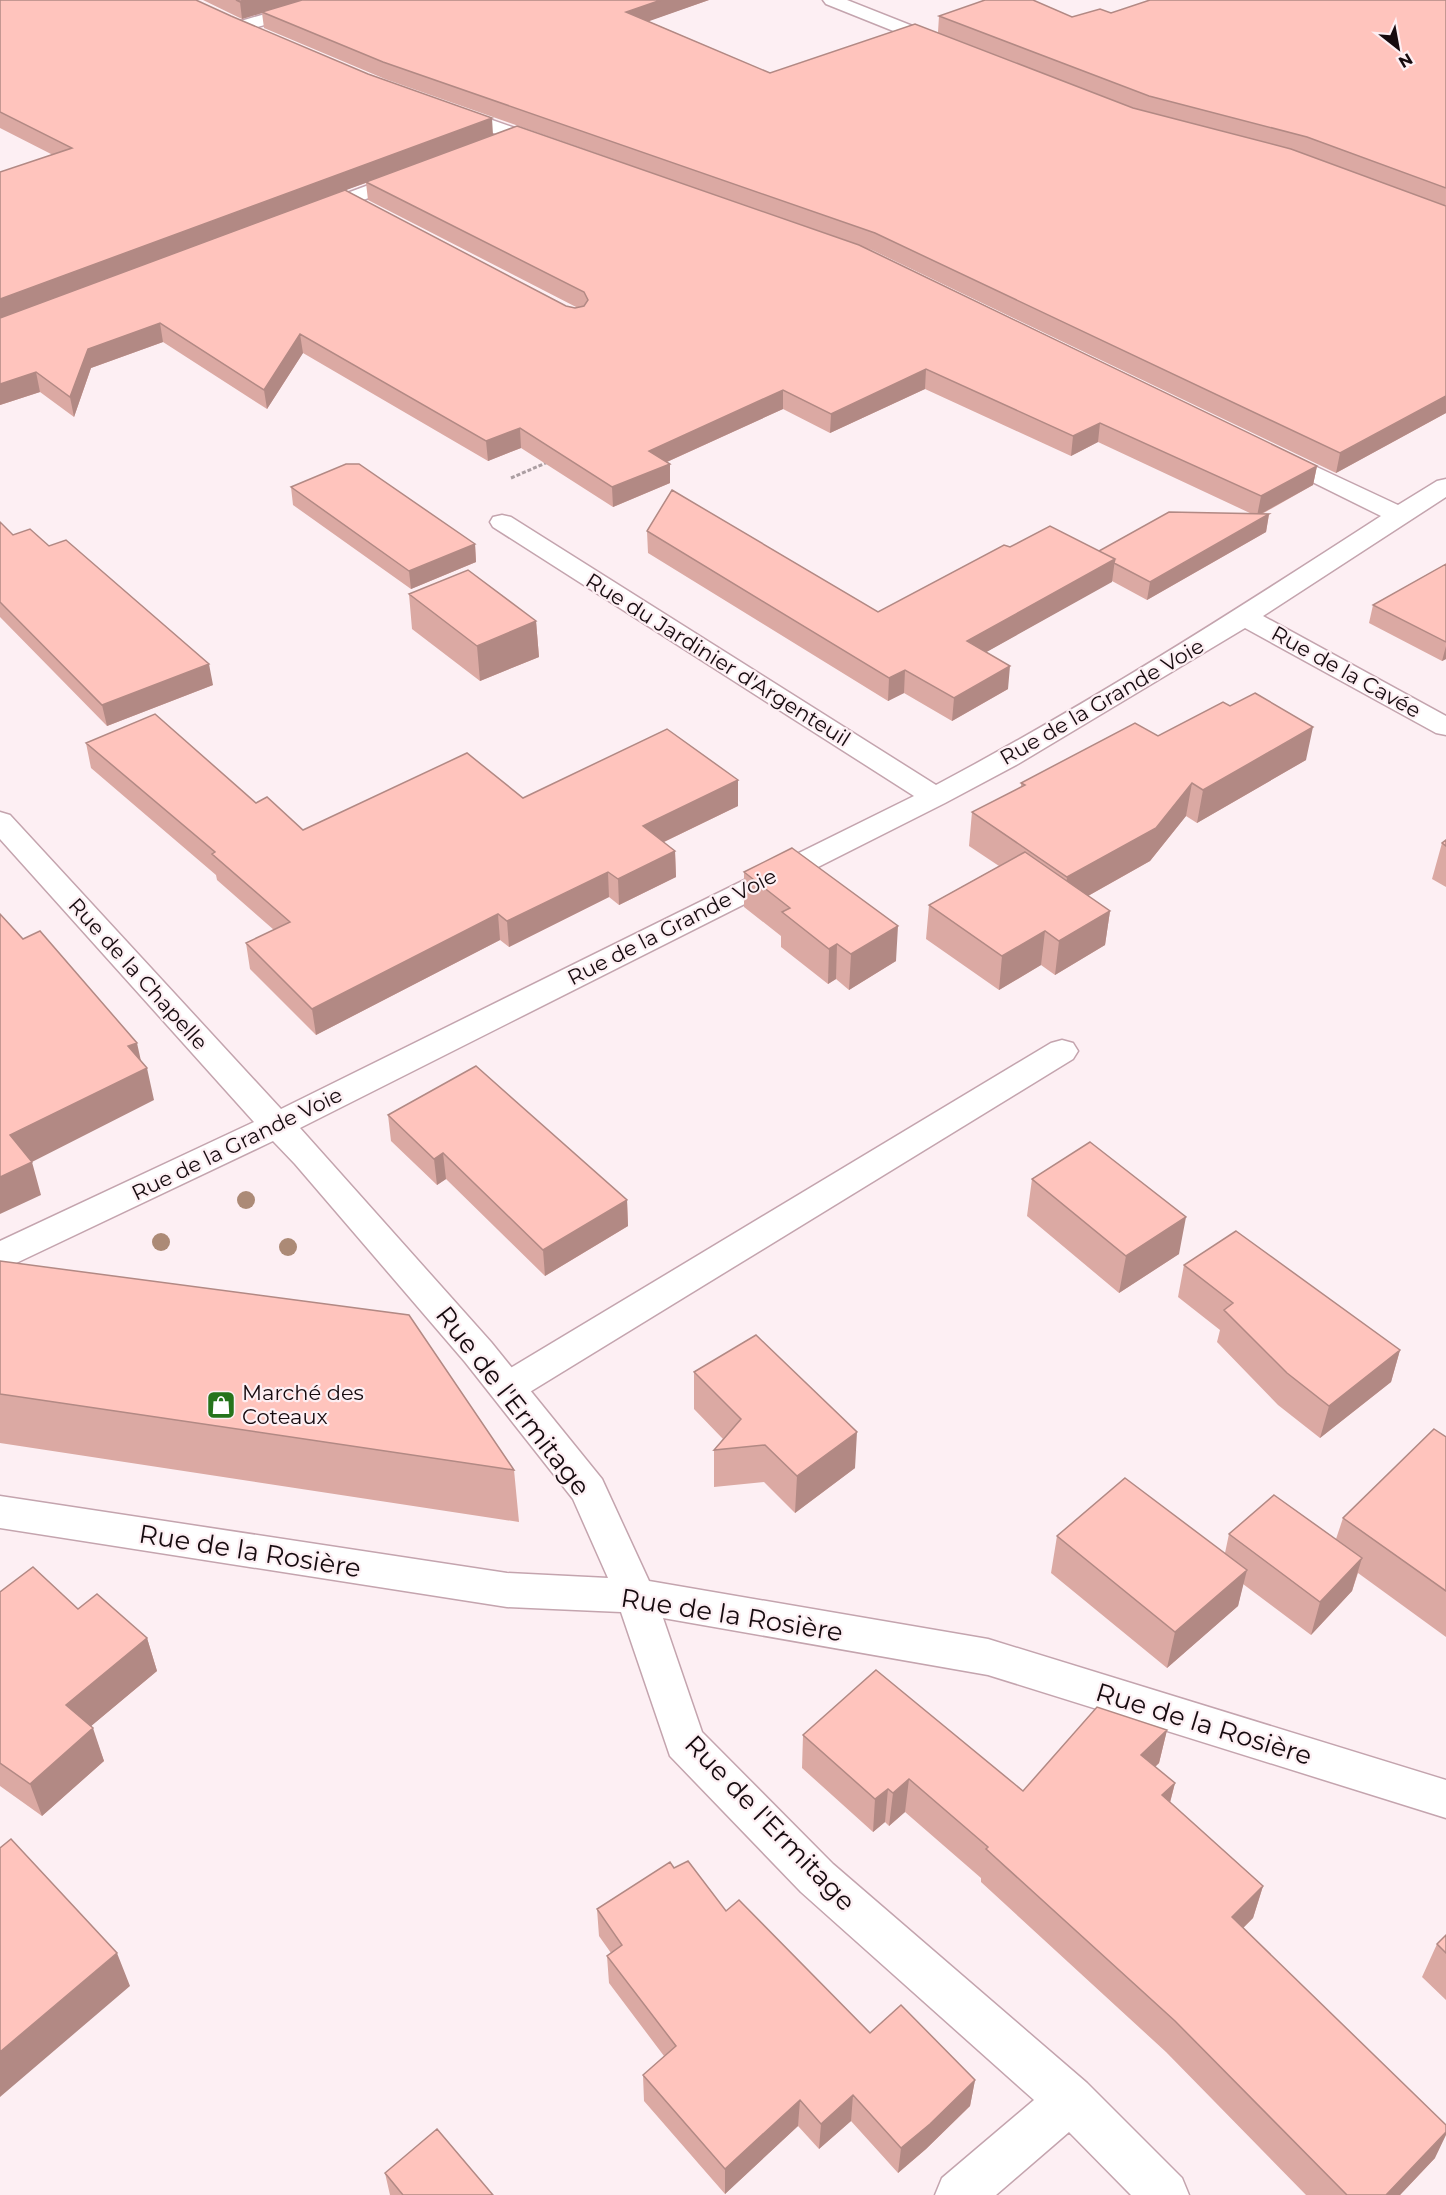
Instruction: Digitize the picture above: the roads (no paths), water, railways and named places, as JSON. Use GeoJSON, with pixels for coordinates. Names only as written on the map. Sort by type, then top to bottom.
{"type":"FeatureCollection","features":[{"type":"Feature","properties":{"kind":"street"},"geometry":{"type":"LineString","coordinates":[[271,40],[231,23],[332,0]]}},
{"type":"Feature","properties":{"kind":"street"},"geometry":{"type":"LineString","coordinates":[[832,0],[965,53]]}},
{"type":"Feature","properties":{"kind":"street"},"geometry":{"type":"LineString","coordinates":[[431,104],[563,152]]}},
{"type":"Feature","properties":{"kind":"street"},"geometry":{"type":"LineString","coordinates":[[485,147],[517,135]]}},
{"type":"Feature","properties":{"kind":"street"},"geometry":{"type":"LineString","coordinates":[[298,218],[422,171]]}},
{"type":"Feature","properties":{"kind":"street"},"geometry":{"type":"LineString","coordinates":[[349,199],[370,210]]}},
{"type":"Feature","properties":{"kind":"street"},"geometry":{"type":"LineString","coordinates":[[1254,445],[1399,515]]}},
{"type":"Feature","properties":{"kind":"street","name":"Rue de la Grande Voie"},"geometry":{"type":"LineString","coordinates":[[0,1256],[277,1125],[935,797],[1008,758],[1245,617],[1399,515],[1445,489]]}},
{"type":"Feature","properties":{"kind":"street","name":"Rue du Jardinier d'Argenteuil"},"geometry":{"type":"LineString","coordinates":[[502,522],[935,797]]}},
{"type":"Feature","properties":{"kind":"street","name":"Rue de la Cavée"},"geometry":{"type":"LineString","coordinates":[[1245,617],[1446,727]]}},
{"type":"Feature","properties":{"kind":"street","name":"Rue de la Chapelle"},"geometry":{"type":"LineString","coordinates":[[0,821],[243,1091],[277,1125]]}},
{"type":"Feature","properties":{"kind":"street"},"geometry":{"type":"LineString","coordinates":[[507,1388],[1062,1051]]}},
{"type":"Feature","properties":{"kind":"street","name":"Rue de l'Ermitage"},"geometry":{"type":"LineString","coordinates":[[277,1125],[307,1155],[507,1388],[588,1490],[636,1596],[685,1743],[817,1878],[1070,2100],[1165,2195]]}},
{"type":"Feature","properties":{"kind":"street","name":"Rue de la Rosière"},"geometry":{"type":"LineString","coordinates":[[0,1512],[507,1590],[636,1596],[988,1657],[1446,1799]]}},
{"type":"Feature","properties":{"kind":"street"},"geometry":{"type":"LineString","coordinates":[[960,2195],[1070,2100]]}},
{"type":"Feature","properties":{"kind":"place","name":"Marché des Coteaux"},"geometry":{"type":"Point","coordinates":[221,1405]}}]}
